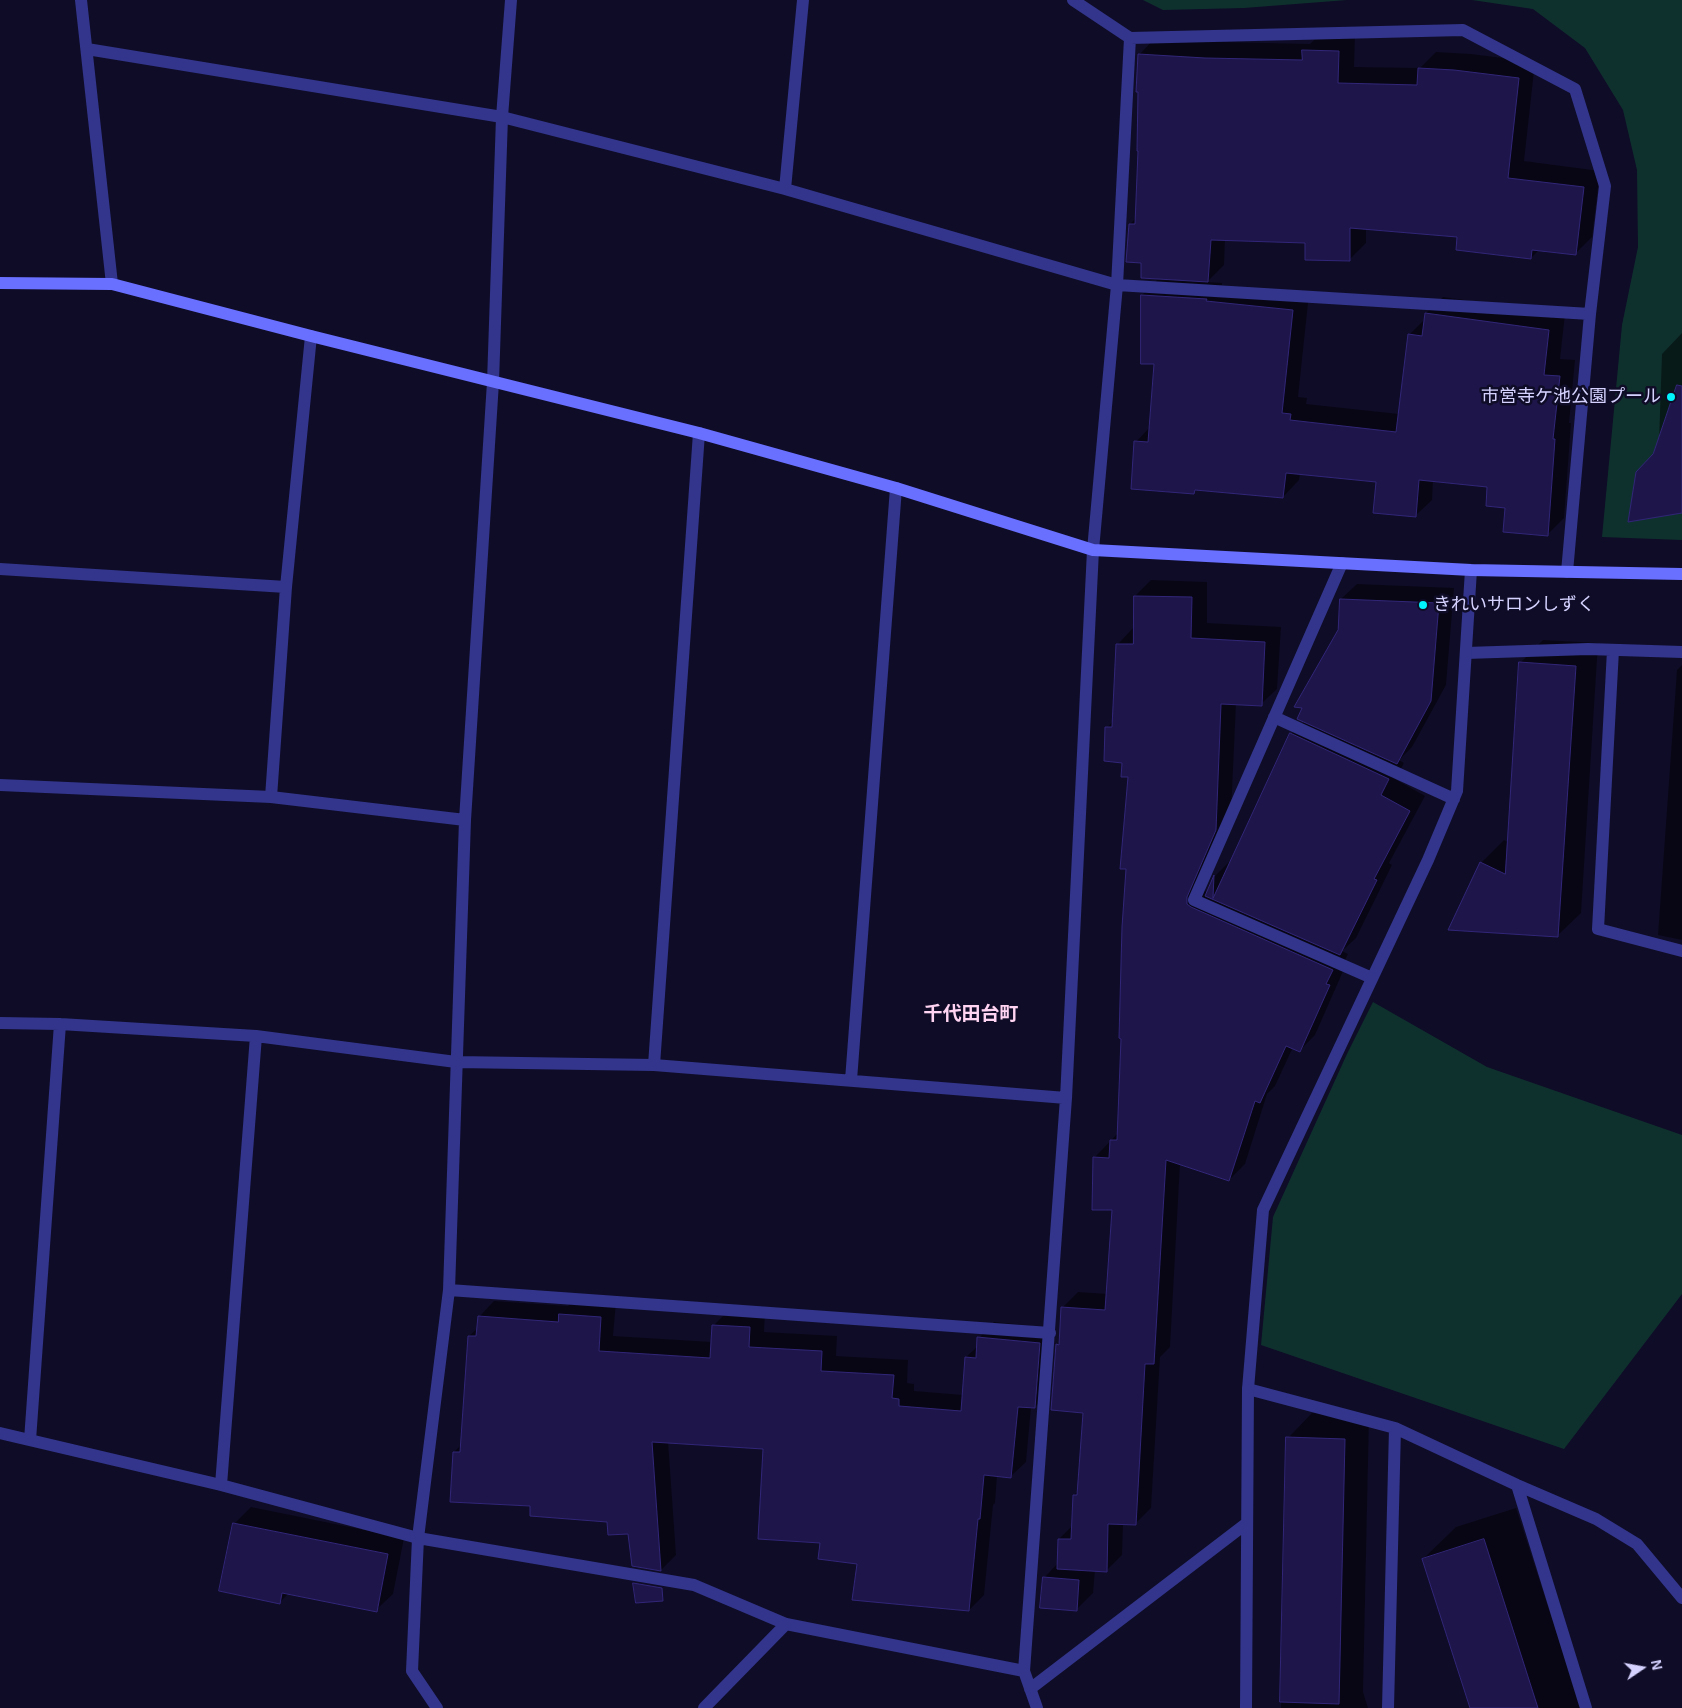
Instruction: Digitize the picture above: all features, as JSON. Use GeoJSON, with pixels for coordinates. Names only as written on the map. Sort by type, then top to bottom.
{"type":"FeatureCollection","features":[{"type":"Feature","properties":{"kind":"street"},"geometry":{"type":"LineString","coordinates":[[81,0],[112,284]]}},
{"type":"Feature","properties":{"kind":"street"},"geometry":{"type":"LineString","coordinates":[[438,1708],[412,1671],[418,1538],[449,1290],[464,820],[493,382],[502,117],[511,0]]}},
{"type":"Feature","properties":{"kind":"street"},"geometry":{"type":"LineString","coordinates":[[785,189],[803,0]]}},
{"type":"Feature","properties":{"kind":"street"},"geometry":{"type":"LineString","coordinates":[[1073,0],[1130,38],[1463,30],[1575,89],[1605,186],[1590,314],[1567,572]]}},
{"type":"Feature","properties":{"kind":"street"},"geometry":{"type":"LineString","coordinates":[[1037,1708],[1024,1671],[1066,1098],[1093,550],[1117,285],[1130,38]]}},
{"type":"Feature","properties":{"kind":"street"},"geometry":{"type":"LineString","coordinates":[[87,49],[502,117],[785,189],[1117,285],[1590,314]]}},
{"type":"Feature","properties":{"kind":"street"},"geometry":{"type":"LineString","coordinates":[[0,283],[112,284],[699,433],[896,488],[1093,550],[1471,570],[1682,574]]}},
{"type":"Feature","properties":{"kind":"street"},"geometry":{"type":"LineString","coordinates":[[271,796],[286,587],[311,336]]}},
{"type":"Feature","properties":{"kind":"street"},"geometry":{"type":"LineString","coordinates":[[654,1065],[699,433]]}},
{"type":"Feature","properties":{"kind":"street"},"geometry":{"type":"LineString","coordinates":[[851,1080],[896,488]]}},
{"type":"Feature","properties":{"kind":"street"},"geometry":{"type":"LineString","coordinates":[[1342,563],[1194,900],[1372,978]]}},
{"type":"Feature","properties":{"kind":"street"},"geometry":{"type":"LineString","coordinates":[[0,568],[286,587]]}},
{"type":"Feature","properties":{"kind":"street"},"geometry":{"type":"LineString","coordinates":[[1246,1708],[1248,1389],[1263,1210],[1428,860],[1457,791],[1471,570]]}},
{"type":"Feature","properties":{"kind":"street"},"geometry":{"type":"LineString","coordinates":[[1466,653],[1588,649],[1682,652]]}},
{"type":"Feature","properties":{"kind":"street"},"geometry":{"type":"LineString","coordinates":[[1613,650],[1598,929],[1682,951]]}},
{"type":"Feature","properties":{"kind":"street"},"geometry":{"type":"LineString","coordinates":[[1274,717],[1454,799]]}},
{"type":"Feature","properties":{"kind":"street"},"geometry":{"type":"LineString","coordinates":[[0,784],[271,796],[464,820]]}},
{"type":"Feature","properties":{"kind":"street"},"geometry":{"type":"LineString","coordinates":[[0,1023],[60,1024],[256,1036],[456,1062],[654,1065],[1066,1098]]}},
{"type":"Feature","properties":{"kind":"street"},"geometry":{"type":"LineString","coordinates":[[30,1440],[60,1024]]}},
{"type":"Feature","properties":{"kind":"street"},"geometry":{"type":"LineString","coordinates":[[221,1485],[256,1036]]}},
{"type":"Feature","properties":{"kind":"street"},"geometry":{"type":"LineString","coordinates":[[449,1290],[1050,1332]]}},
{"type":"Feature","properties":{"kind":"street"},"geometry":{"type":"LineString","coordinates":[[1248,1389],[1395,1428],[1516,1485],[1596,1519],[1637,1544],[1682,1598]]}},
{"type":"Feature","properties":{"kind":"street"},"geometry":{"type":"LineString","coordinates":[[1388,1708],[1395,1428]]}},
{"type":"Feature","properties":{"kind":"street"},"geometry":{"type":"LineString","coordinates":[[0,1433],[221,1485],[418,1538],[694,1585],[786,1624],[1024,1671]]}},
{"type":"Feature","properties":{"kind":"street"},"geometry":{"type":"LineString","coordinates":[[1516,1485],[1586,1708]]}},
{"type":"Feature","properties":{"kind":"street"},"geometry":{"type":"LineString","coordinates":[[1030,1689],[1247,1523]]}},
{"type":"Feature","properties":{"kind":"street"},"geometry":{"type":"LineString","coordinates":[[704,1708],[786,1624]]}},
{"type":"Feature","properties":{"kind":"green space"},"geometry":{"type":"Polygon","coordinates":[[[1143,0],[1347,0],[1244,8],[1163,10],[1143,0]]]}},
{"type":"Feature","properties":{"kind":"green space"},"geometry":{"type":"Polygon","coordinates":[[[1472,0],[1682,0],[1682,540],[1602,537],[1622,325],[1638,247],[1637,170],[1623,110],[1585,48],[1533,9],[1472,0]]]}},
{"type":"Feature","properties":{"kind":"green space"},"geometry":{"type":"Polygon","coordinates":[[[1373,1002],[1487,1067],[1682,1135],[1682,1294],[1564,1449],[1261,1345],[1273,1217],[1347,1054],[1373,1002]]]}},
{"type":"Feature","properties":{"kind":"building"},"geometry":{"type":"Polygon","coordinates":[[[1302,50],[1339,51],[1338,83],[1417,85],[1418,68],[1454,70],[1519,78],[1508,178],[1584,187],[1576,255],[1532,250],[1531,259],[1456,250],[1457,237],[1350,228],[1350,261],[1305,260],[1305,243],[1211,240],[1208,282],[1141,278],[1141,263],[1126,262],[1129,224],[1135,224],[1138,151],[1138,92],[1136,92],[1138,54],[1205,58],[1302,60],[1302,50]]]}},
{"type":"Feature","properties":{"kind":"building"},"geometry":{"type":"Polygon","coordinates":[[[1141,295],[1207,299],[1206,301],[1293,310],[1282,413],[1291,414],[1290,420],[1396,432],[1408,334],[1422,336],[1425,313],[1549,330],[1544,375],[1560,376],[1553,439],[1555,439],[1548,536],[1503,532],[1505,508],[1486,506],[1487,487],[1419,480],[1416,517],[1373,513],[1376,482],[1286,473],[1283,498],[1195,490],[1194,494],[1131,489],[1134,441],[1148,442],[1154,364],[1141,364],[1141,295]]]}},
{"type":"Feature","properties":{"kind":"building","name":"市営寺ケ池公園プール"},"geometry":{"type":"Polygon","coordinates":[[[1677,385],[1682,386],[1682,513],[1628,522],[1636,472],[1653,454],[1677,385]]]}},
{"type":"Feature","properties":{"kind":"building"},"geometry":{"type":"Polygon","coordinates":[[[1134,596],[1192,597],[1191,638],[1265,642],[1262,706],[1221,704],[1216,830],[1187,897],[1187,904],[1333,970],[1326,984],[1330,985],[1300,1052],[1286,1046],[1260,1103],[1255,1101],[1229,1181],[1166,1160],[1154,1364],[1145,1364],[1136,1525],[1108,1524],[1107,1572],[1057,1569],[1058,1539],[1071,1539],[1073,1495],[1077,1495],[1083,1413],[1051,1410],[1056,1344],[1059,1345],[1061,1307],[1105,1310],[1112,1210],[1092,1210],[1093,1157],[1109,1158],[1110,1140],[1117,1140],[1121,1039],[1119,1038],[1122,927],[1126,869],[1120,869],[1128,777],[1121,777],[1122,763],[1104,761],[1105,727],[1112,727],[1116,644],[1133,644],[1134,596]]]}},
{"type":"Feature","properties":{"kind":"building"},"geometry":{"type":"Polygon","coordinates":[[[1340,599],[1439,603],[1431,701],[1397,764],[1297,719],[1302,708],[1294,707],[1338,630],[1340,599]]]}},
{"type":"Feature","properties":{"kind":"building"},"geometry":{"type":"Polygon","coordinates":[[[1519,662],[1576,666],[1558,937],[1448,930],[1480,862],[1505,874],[1519,662]]]}},
{"type":"Feature","properties":{"kind":"building"},"geometry":{"type":"Polygon","coordinates":[[[1290,733],[1389,779],[1381,795],[1410,811],[1374,879],[1377,880],[1340,955],[1205,896],[1214,875],[1213,898],[1290,733]]]}},
{"type":"Feature","properties":{"kind":"building"},"geometry":{"type":"Polygon","coordinates":[[[559,1314],[601,1317],[599,1351],[710,1358],[712,1325],[750,1327],[749,1347],[822,1351],[821,1371],[894,1375],[892,1398],[899,1399],[899,1406],[961,1411],[965,1357],[976,1358],[977,1337],[1040,1343],[1035,1408],[1018,1407],[1011,1478],[984,1475],[969,1611],[852,1600],[857,1564],[818,1559],[820,1543],[758,1539],[763,1449],[652,1442],[661,1571],[632,1566],[628,1534],[608,1535],[607,1522],[530,1516],[530,1506],[450,1502],[453,1452],[460,1452],[468,1336],[476,1336],[478,1316],[558,1322],[559,1314]]]}},
{"type":"Feature","properties":{"kind":"building"},"geometry":{"type":"Polygon","coordinates":[[[1286,1437],[1345,1439],[1339,1704],[1280,1702],[1286,1437]]]}},
{"type":"Feature","properties":{"kind":"building"},"geometry":{"type":"Polygon","coordinates":[[[233,1523],[388,1554],[377,1612],[282,1593],[280,1604],[219,1591],[233,1523]]]}},
{"type":"Feature","properties":{"kind":"building"},"geometry":{"type":"Polygon","coordinates":[[[1484,1539],[1538,1708],[1470,1708],[1422,1559],[1484,1539]]]}},
{"type":"Feature","properties":{"kind":"building"},"geometry":{"type":"Polygon","coordinates":[[[1043,1577],[1079,1580],[1077,1611],[1040,1608],[1043,1577]]]}},
{"type":"Feature","properties":{"kind":"building"},"geometry":{"type":"Polygon","coordinates":[[[633,1583],[662,1588],[663,1601],[636,1603],[633,1583]]]}},
{"type":"Feature","properties":{"kind":"place","name":"市営寺ケ池公園プール"},"geometry":{"type":"Point","coordinates":[1671,397]}},
{"type":"Feature","properties":{"kind":"place","name":"きれいサロンしずく"},"geometry":{"type":"Point","coordinates":[1423,605]}},
{"type":"Feature","properties":{"kind":"district","name":"千代田台町"},"geometry":{"type":"Point","coordinates":[971,1015]}}]}
